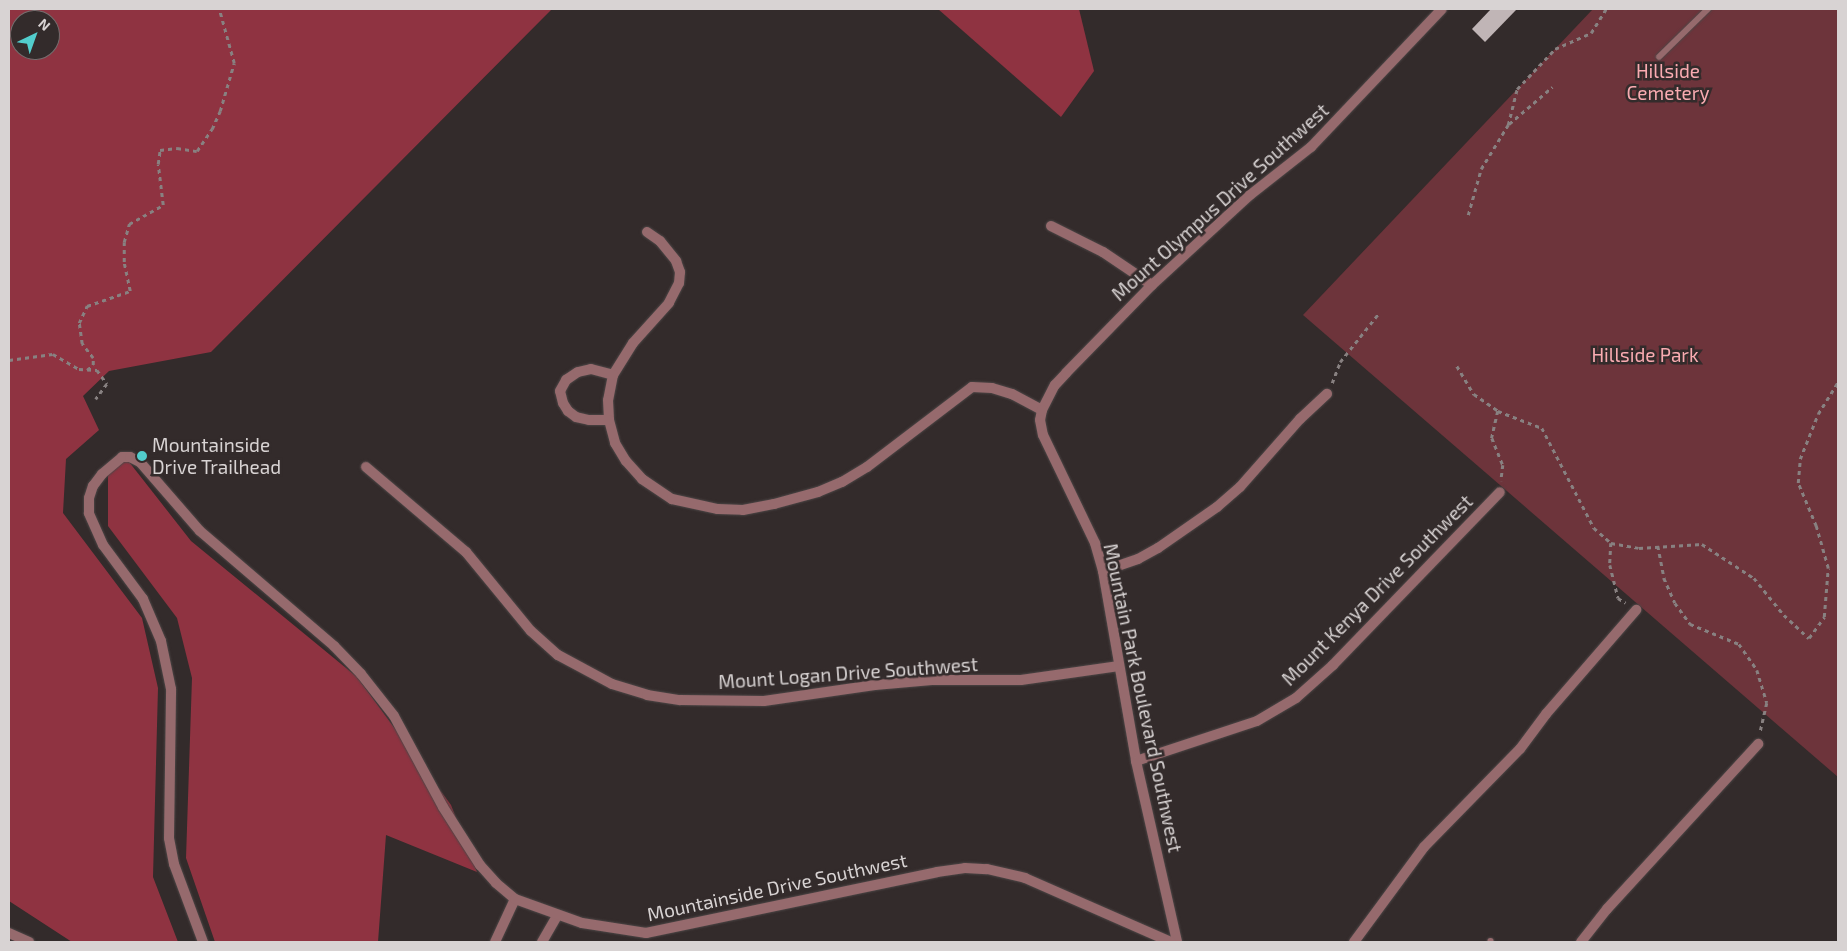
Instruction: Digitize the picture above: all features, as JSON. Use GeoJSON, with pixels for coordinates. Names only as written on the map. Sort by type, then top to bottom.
{"type":"FeatureCollection","features":[{"type":"Feature","properties":{"kind":"street","name":"Mount Olympus Drive Southwest"},"geometry":{"type":"LineString","coordinates":[[1042,410],[1055,386],[1066,373],[1152,285],[1250,195],[1311,147],[1442,9]]}},
{"type":"Feature","properties":{"kind":"street"},"geometry":{"type":"LineString","coordinates":[[1051,226],[1103,252],[1152,285]]}},
{"type":"Feature","properties":{"kind":"street"},"geometry":{"type":"LineString","coordinates":[[647,232],[660,241],[676,261],[680,272],[679,283],[670,303],[633,343],[613,375],[608,400],[609,420],[615,443],[626,461],[642,479],[672,499],[718,509],[743,510],[809,494],[842,482],[882,457],[972,387],[992,388],[1012,394],[1042,410]]}},
{"type":"Feature","properties":{"kind":"street"},"geometry":{"type":"LineString","coordinates":[[609,420],[589,420],[576,417],[568,412],[560,391],[566,380],[578,372],[590,369],[613,375]]}},
{"type":"Feature","properties":{"kind":"street"},"geometry":{"type":"LineString","coordinates":[[1103,571],[1138,559],[1158,548],[1217,507],[1240,487],[1300,419],[1327,394]]}},
{"type":"Feature","properties":{"kind":"street","name":"Mountain Park Boulevard Southwest"},"geometry":{"type":"LineString","coordinates":[[1042,410],[1040,420],[1043,435],[1094,543],[1103,571],[1136,761],[1177,942]]}},
{"type":"Feature","properties":{"kind":"street","name":"Mountainside Drive Southwest"},"geometry":{"type":"LineString","coordinates":[[203,942],[174,864],[169,838],[170,689],[161,641],[143,599],[103,545],[89,513],[89,498],[93,486],[114,462],[122,457],[130,457],[140,462],[207,538],[334,646],[361,674],[394,716],[444,807],[480,865],[496,883],[515,899],[582,924],[648,938],[937,872],[965,868],[986,869],[1025,878],[1171,942]]}},
{"type":"Feature","properties":{"kind":"street","name":"Mount Logan Drive Southwest"},"geometry":{"type":"LineString","coordinates":[[366,468],[466,552],[531,631],[558,655],[612,684],[647,695],[680,700],[764,701],[875,685],[932,680],[1021,680],[1119,666]]}},
{"type":"Feature","properties":{"kind":"street","name":"Mount Kenya Drive Southwest"},"geometry":{"type":"LineString","coordinates":[[1136,761],[1257,721],[1296,698],[1333,665],[1500,492]]}},
{"type":"Feature","properties":{"kind":"street"},"geometry":{"type":"LineString","coordinates":[[1354,942],[1387,899],[1413,859],[1516,754],[1546,714],[1636,610]]}},
{"type":"Feature","properties":{"kind":"street"},"geometry":{"type":"LineString","coordinates":[[1581,942],[1607,909],[1758,744]]}},
{"type":"Feature","properties":{"kind":"street"},"geometry":{"type":"LineString","coordinates":[[496,942],[515,899]]}},
{"type":"Feature","properties":{"kind":"street"},"geometry":{"type":"LineString","coordinates":[[542,942],[557,916]]}},
{"type":"Feature","properties":{"kind":"street"},"geometry":{"type":"LineString","coordinates":[[9,933],[29,942]]}},
{"type":"Feature","properties":{"kind":"lane"},"geometry":{"type":"LineString","coordinates":[[1659,57],[1708,9]]}},
{"type":"Feature","properties":{"kind":"path"},"geometry":{"type":"LineString","coordinates":[[87,370],[93,365],[93,358],[82,344],[78,323],[87,306],[130,291],[124,262],[124,242],[129,224],[163,205],[158,164],[160,150],[177,148],[197,151],[212,129],[220,111],[234,63],[219,9]]}},
{"type":"Feature","properties":{"kind":"path"},"geometry":{"type":"LineString","coordinates":[[1508,126],[1517,89],[1555,49],[1590,33],[1606,9]]}},
{"type":"Feature","properties":{"kind":"path"},"geometry":{"type":"LineString","coordinates":[[1468,215],[1480,169],[1508,126],[1552,87]]}},
{"type":"Feature","properties":{"kind":"path"},"geometry":{"type":"LineString","coordinates":[[1327,394],[1340,362],[1379,313]]}},
{"type":"Feature","properties":{"kind":"path"},"geometry":{"type":"LineString","coordinates":[[9,360],[53,354],[78,369],[97,370],[107,384],[96,399]]}},
{"type":"Feature","properties":{"kind":"path"},"geometry":{"type":"LineString","coordinates":[[1457,366],[1474,394],[1498,411],[1542,428],[1594,528],[1611,543],[1639,548],[1702,544],[1754,578],[1784,615],[1809,638],[1824,617],[1828,568],[1816,526],[1798,483],[1800,459],[1818,414],[1838,382]]}},
{"type":"Feature","properties":{"kind":"path"},"geometry":{"type":"LineString","coordinates":[[1498,411],[1492,438],[1503,466],[1500,492]]}},
{"type":"Feature","properties":{"kind":"path"},"geometry":{"type":"LineString","coordinates":[[1611,543],[1610,565],[1618,598],[1636,610]]}},
{"type":"Feature","properties":{"kind":"path"},"geometry":{"type":"LineString","coordinates":[[1658,546],[1664,578],[1675,603],[1690,624],[1739,644],[1757,670],[1767,703],[1758,744]]}},
{"type":"Feature","properties":{"kind":"green space","name":"Hillside Park"},"geometry":{"type":"Polygon","coordinates":[[[1593,9],[1838,9],[1838,777],[1303,315],[1593,9]]]}},
{"type":"Feature","properties":{"kind":"shaded area"},"geometry":{"type":"Polygon","coordinates":[[[9,9],[552,9],[211,352],[109,371],[83,396],[99,430],[66,459],[63,513],[142,618],[158,688],[153,877],[178,942],[72,942],[9,901],[9,9]]]}},
{"type":"Feature","properties":{"kind":"shaded area"},"geometry":{"type":"Polygon","coordinates":[[[938,9],[1079,9],[1094,71],[1061,117],[938,9]]]}},
{"type":"Feature","properties":{"kind":"shaded area"},"geometry":{"type":"Polygon","coordinates":[[[126,458],[191,541],[357,677],[451,805],[477,872],[386,835],[378,942],[215,942],[186,858],[192,678],[177,618],[108,526],[108,471],[126,458]]]}},
{"type":"Feature","properties":{"kind":"building"},"geometry":{"type":"Polygon","coordinates":[[[1491,9],[1517,9],[1485,42],[1472,29],[1491,9]]]}},
{"type":"Feature","properties":{"kind":"place","name":"Mountainside Drive Trailhead"},"geometry":{"type":"Point","coordinates":[142,456]}},
{"type":"Feature","properties":{"kind":"park label","name":"Hillside Cemetery"},"geometry":{"type":"Point","coordinates":[1668,82]}}]}
